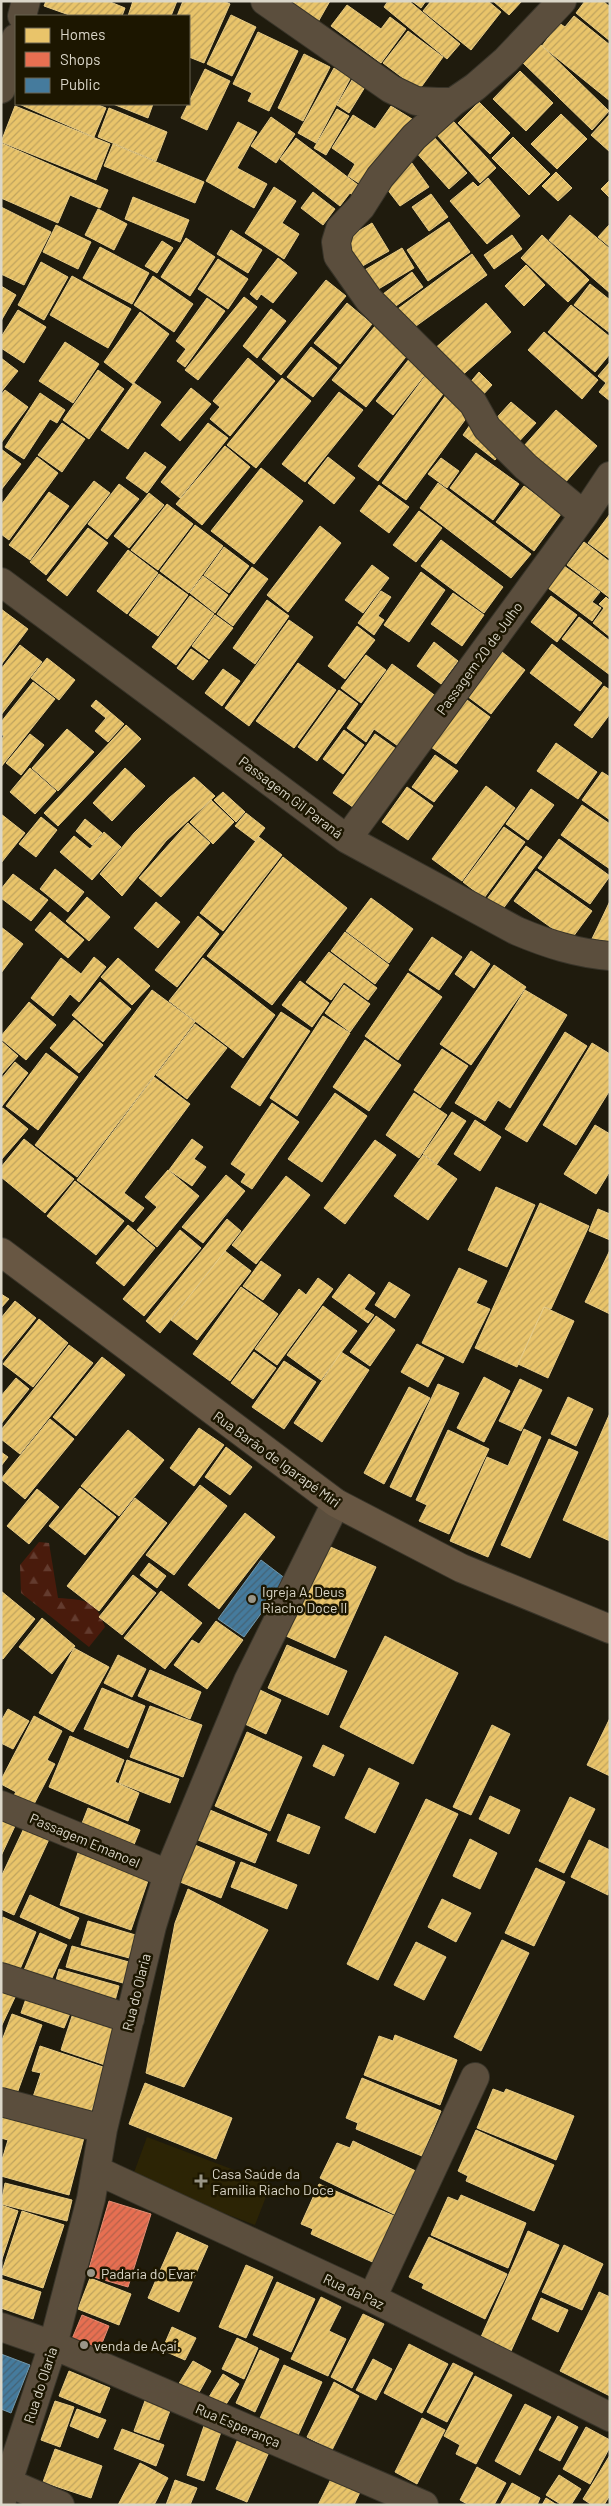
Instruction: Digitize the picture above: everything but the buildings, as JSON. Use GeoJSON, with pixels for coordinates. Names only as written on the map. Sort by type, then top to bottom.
{"type":"FeatureCollection","features":[{"type":"Feature","properties":{"kind":"street"},"geometry":{"type":"LineString","coordinates":[[22,15],[26,1]]}},
{"type":"Feature","properties":{"kind":"street"},"geometry":{"type":"LineString","coordinates":[[265,1],[391,89],[416,101],[453,102]]}},
{"type":"Feature","properties":{"kind":"street"},"geometry":{"type":"LineString","coordinates":[[562,1],[506,60],[453,102],[414,137],[380,177],[361,207],[340,229],[336,242],[338,256],[370,300],[473,403],[487,428],[526,467],[584,515]]}},
{"type":"Feature","properties":{"kind":"street"},"geometry":{"type":"LineString","coordinates":[[1,88],[15,41]]}},
{"type":"Feature","properties":{"kind":"street","name":"Passagem 20 de Julho"},"geometry":{"type":"LineString","coordinates":[[348,839],[584,515],[610,476]]}},
{"type":"Feature","properties":{"kind":"street","name":"Passagem Gil Paraná"},"geometry":{"type":"LineString","coordinates":[[1,582],[348,839],[517,931],[546,943],[580,953],[610,956]]}},
{"type":"Feature","properties":{"kind":"street","name":"Rua Barão de Igarapé Miri"},"geometry":{"type":"LineString","coordinates":[[1,1252],[336,1504],[461,1568],[610,1628]]}},
{"type":"Feature","properties":{"kind":"street","name":"Rua do Olaria"},"geometry":{"type":"LineString","coordinates":[[5,2493],[53,2345],[91,2199],[103,2129],[152,1926],[168,1874],[248,1681],[336,1504]]}},
{"type":"Feature","properties":{"kind":"street","name":"Passagem Emanoel"},"geometry":{"type":"LineString","coordinates":[[1,1805],[168,1874]]}},
{"type":"Feature","properties":{"kind":"street"},"geometry":{"type":"LineString","coordinates":[[1,1977],[130,2019]]}},
{"type":"Feature","properties":{"kind":"street"},"geometry":{"type":"LineString","coordinates":[[372,2298],[475,2077]]}},
{"type":"Feature","properties":{"kind":"street"},"geometry":{"type":"LineString","coordinates":[[1,2102],[103,2129]]}},
{"type":"Feature","properties":{"kind":"street","name":"Rua da Paz"},"geometry":{"type":"LineString","coordinates":[[96,2170],[372,2298],[610,2416]]}},
{"type":"Feature","properties":{"kind":"street","name":"Rua Esperança"},"geometry":{"type":"LineString","coordinates":[[1,2327],[53,2345],[424,2505]]}},
{"type":"Feature","properties":{"kind":"street"},"geometry":{"type":"LineString","coordinates":[[5,2493],[60,2505]]}},
{"type":"Feature","properties":{"kind":"shaded area","name":"Casa Saúde da Familia Riacho Doce"},"geometry":{"type":"Polygon","coordinates":[[[147,2137],[271,2184],[255,2225],[132,2178],[147,2137]]]}},
{"type":"Feature","properties":{"kind":"green space"},"geometry":{"type":"Polygon","coordinates":[[[39,1542],[49,1543],[58,1598],[76,1599],[88,1603],[93,1606],[101,1618],[105,1627],[89,1647],[21,1593],[20,1565],[39,1542]]]}},
{"type":"Feature","properties":{"kind":"place","name":"Igreja A. Deus Riacho Doce II"},"geometry":{"type":"Point","coordinates":[252,1599]}},
{"type":"Feature","properties":{"kind":"place","name":"Casa Saúde da Familia Riacho Doce"},"geometry":{"type":"Point","coordinates":[201,2181]}},
{"type":"Feature","properties":{"kind":"place","name":"Padaria do Evar"},"geometry":{"type":"Point","coordinates":[91,2273]}},
{"type":"Feature","properties":{"kind":"place","name":"venda de Açaí."},"geometry":{"type":"Point","coordinates":[84,2345]}}]}
